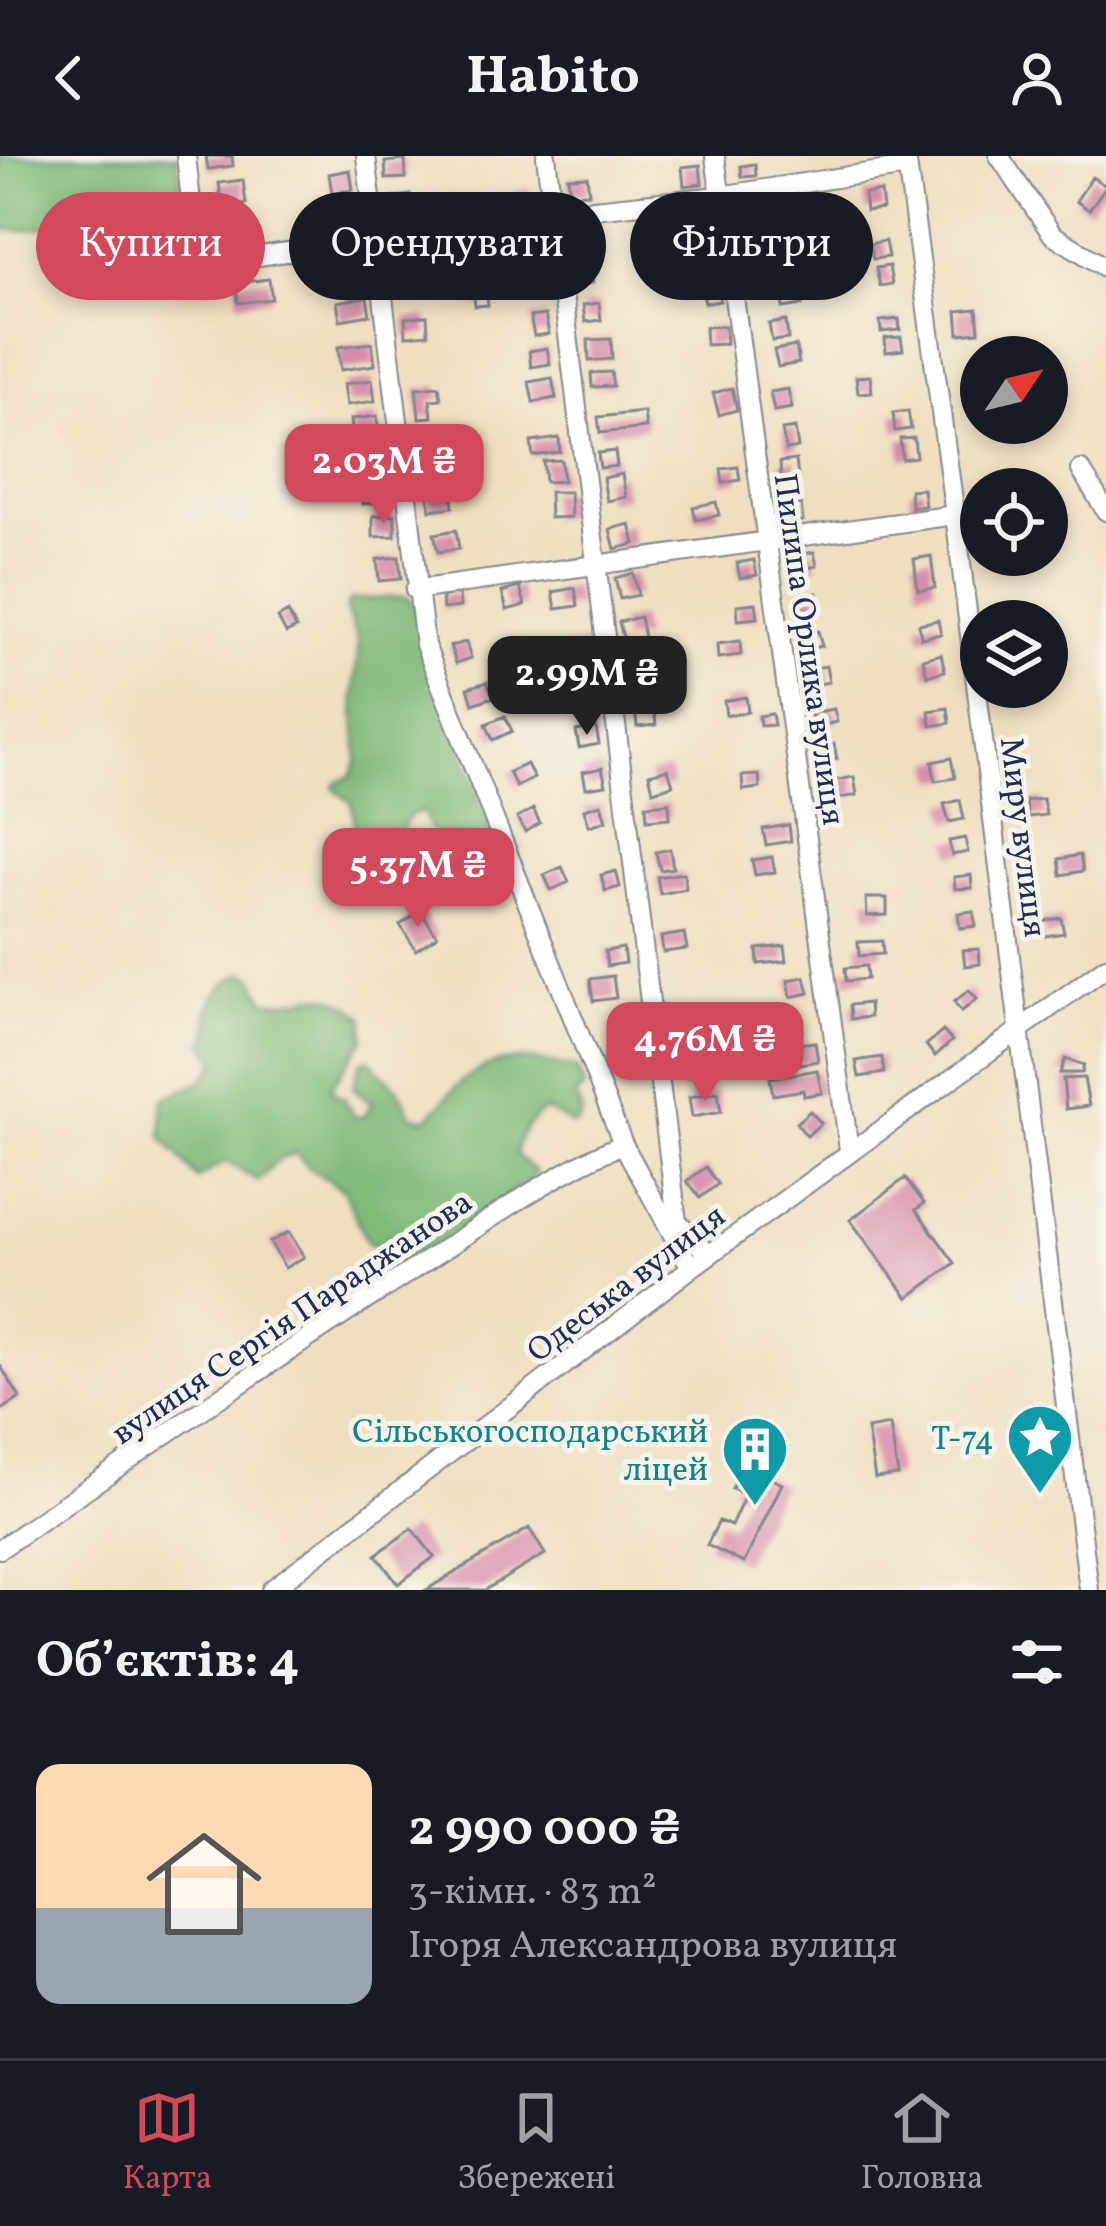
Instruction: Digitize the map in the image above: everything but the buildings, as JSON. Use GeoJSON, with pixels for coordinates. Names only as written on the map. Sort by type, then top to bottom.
{"type":"FeatureCollection","features":[{"type":"Feature","properties":{"kind":"street"},"geometry":{"type":"LineString","coordinates":[[186,156],[199,265],[289,254]]}},
{"type":"Feature","properties":{"kind":"street"},"geometry":{"type":"LineString","coordinates":[[366,156],[371,192]]}},
{"type":"Feature","properties":{"kind":"street"},"geometry":{"type":"LineString","coordinates":[[546,156],[552,192]]}},
{"type":"Feature","properties":{"kind":"street","name":"Пилипа Орлика вулиця"},"geometry":{"type":"LineString","coordinates":[[715,156],[719,192]]}},
{"type":"Feature","properties":{"kind":"street"},"geometry":{"type":"LineString","coordinates":[[999,156],[1052,234],[1106,268]]}},
{"type":"Feature","properties":{"kind":"street"},"geometry":{"type":"LineString","coordinates":[[740,192],[907,161]]}},
{"type":"Feature","properties":{"kind":"street","name":"Миру вулиця"},"geometry":{"type":"LineString","coordinates":[[907,161],[1089,1590]]}},
{"type":"Feature","properties":{"kind":"street"},"geometry":{"type":"LineString","coordinates":[[385,300],[425,645],[622,1144],[691,1268]]}},
{"type":"Feature","properties":{"kind":"street"},"geometry":{"type":"LineString","coordinates":[[565,300],[677,1221],[709,1255]]}},
{"type":"Feature","properties":{"kind":"street","name":"Пилипа Орлика вулиця"},"geometry":{"type":"LineString","coordinates":[[733,300],[849,1150]]}},
{"type":"Feature","properties":{"kind":"street"},"geometry":{"type":"LineString","coordinates":[[1081,470],[1106,511]]}},
{"type":"Feature","properties":{"kind":"street"},"geometry":{"type":"LineString","coordinates":[[415,590],[955,515]]}},
{"type":"Feature","properties":{"kind":"street","name":"Одеська вулиця"},"geometry":{"type":"LineString","coordinates":[[271,1590],[849,1150],[1106,967]]}},
{"type":"Feature","properties":{"kind":"street","name":"вулиця Сергія Параджанова"},"geometry":{"type":"LineString","coordinates":[[0,1549],[239,1382],[580,1162],[622,1144]]}},
{"type":"Feature","properties":{"kind":"green space"},"geometry":{"type":"Polygon","coordinates":[[[0,156],[177,156],[182,192],[36,192],[36,228],[0,230],[0,156]]]}},
{"type":"Feature","properties":{"kind":"green space"},"geometry":{"type":"Polygon","coordinates":[[[407,597],[413,602],[488,823],[485,840],[440,836],[433,832],[424,811],[408,816],[402,832],[368,837],[355,833],[352,803],[334,788],[336,782],[351,777],[358,760],[354,695],[359,642],[346,609],[350,600],[407,597]]]}},
{"type":"Feature","properties":{"kind":"green space"},"geometry":{"type":"Polygon","coordinates":[[[246,973],[265,1000],[323,996],[364,1017],[364,1039],[331,1087],[344,1098],[354,1117],[364,1117],[372,1103],[353,1088],[361,1061],[370,1060],[393,1084],[410,1115],[426,1119],[474,1073],[516,1060],[577,1069],[585,1088],[576,1094],[581,1117],[574,1125],[545,1110],[540,1114],[516,1149],[516,1155],[536,1172],[530,1180],[387,1276],[379,1263],[397,1254],[404,1234],[368,1243],[343,1189],[308,1167],[296,1153],[279,1159],[258,1181],[225,1161],[198,1179],[162,1137],[163,1100],[203,1080],[217,1062],[204,1043],[216,994],[246,973]]]}},
{"type":"Feature","properties":{"kind":"place","name":"Т-74"},"geometry":{"type":"Point","coordinates":[1040,1496]}},
{"type":"Feature","properties":{"kind":"place","name":"Сільськогосподарський ліцей"},"geometry":{"type":"Point","coordinates":[755,1508]}}]}
